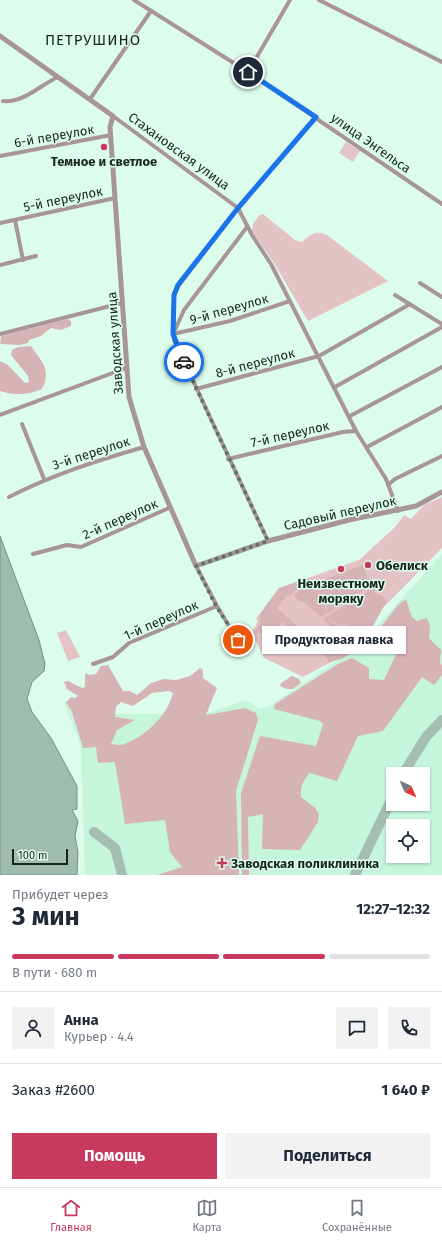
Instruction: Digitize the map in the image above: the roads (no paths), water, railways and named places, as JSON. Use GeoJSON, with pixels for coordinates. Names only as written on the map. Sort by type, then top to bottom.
{"type":"FeatureCollection","features":[{"type":"Feature","properties":{"kind":"street","name":"улица Энгельса"},"geometry":{"type":"LineString","coordinates":[[134,0],[316,117],[442,204]]}},
{"type":"Feature","properties":{"kind":"street"},"geometry":{"type":"LineString","coordinates":[[248,72],[290,0]]}},
{"type":"Feature","properties":{"kind":"street"},"geometry":{"type":"LineString","coordinates":[[319,0],[442,62]]}},
{"type":"Feature","properties":{"kind":"street"},"geometry":{"type":"LineString","coordinates":[[90,99],[151,11]]}},
{"type":"Feature","properties":{"kind":"street","name":"Стахановская улица"},"geometry":{"type":"LineString","coordinates":[[1,37],[90,99],[238,208]]}},
{"type":"Feature","properties":{"kind":"street"},"geometry":{"type":"LineString","coordinates":[[3,101],[12,102],[22,98],[58,77]]}},
{"type":"Feature","properties":{"kind":"street","name":"Заводская улица"},"geometry":{"type":"LineString","coordinates":[[112,116],[110,123],[126,368],[130,397],[144,447],[169,508],[216,606],[238,640]]}},
{"type":"Feature","properties":{"kind":"street"},"geometry":{"type":"LineString","coordinates":[[268,541],[228,459],[173,334],[174,295],[178,285],[238,208],[316,117]]}},
{"type":"Feature","properties":{"kind":"street","name":"6-й переулок"},"geometry":{"type":"LineString","coordinates":[[0,156],[111,136]]}},
{"type":"Feature","properties":{"kind":"street","name":"5-й переулок"},"geometry":{"type":"LineString","coordinates":[[0,223],[115,198]]}},
{"type":"Feature","properties":{"kind":"street"},"geometry":{"type":"LineString","coordinates":[[238,208],[247,227],[271,264],[350,416],[356,431],[367,447],[388,485],[398,511]]}},
{"type":"Feature","properties":{"kind":"street","name":"5-й переулок"},"geometry":{"type":"LineString","coordinates":[[15,220],[23,260]]}},
{"type":"Feature","properties":{"kind":"street"},"geometry":{"type":"LineString","coordinates":[[173,334],[184,310],[247,227]]}},
{"type":"Feature","properties":{"kind":"street"},"geometry":{"type":"LineString","coordinates":[[0,265],[36,256]]}},
{"type":"Feature","properties":{"kind":"street"},"geometry":{"type":"LineString","coordinates":[[420,283],[442,297]]}},
{"type":"Feature","properties":{"kind":"street"},"geometry":{"type":"LineString","coordinates":[[394,295],[442,324]]}},
{"type":"Feature","properties":{"kind":"street","name":"9-й переулок"},"geometry":{"type":"LineString","coordinates":[[173,334],[230,321],[290,301]]}},
{"type":"Feature","properties":{"kind":"street"},"geometry":{"type":"LineString","coordinates":[[0,334],[122,303]]}},
{"type":"Feature","properties":{"kind":"street","name":"8-й переулок"},"geometry":{"type":"LineString","coordinates":[[196,389],[319,356],[410,304]]}},
{"type":"Feature","properties":{"kind":"street"},"geometry":{"type":"LineString","coordinates":[[335,387],[442,328]]}},
{"type":"Feature","properties":{"kind":"street"},"geometry":{"type":"LineString","coordinates":[[350,416],[442,367]]}},
{"type":"Feature","properties":{"kind":"street"},"geometry":{"type":"LineString","coordinates":[[0,415],[126,368]]}},
{"type":"Feature","properties":{"kind":"street"},"geometry":{"type":"LineString","coordinates":[[367,447],[442,407]]}},
{"type":"Feature","properties":{"kind":"street","name":"3-й переулок"},"geometry":{"type":"LineString","coordinates":[[22,424],[44,479]]}},
{"type":"Feature","properties":{"kind":"street","name":"7-й переулок"},"geometry":{"type":"LineString","coordinates":[[228,459],[343,432],[356,431]]}},
{"type":"Feature","properties":{"kind":"street","name":"3-й переулок"},"geometry":{"type":"LineString","coordinates":[[8,497],[44,479],[100,459],[144,447]]}},
{"type":"Feature","properties":{"kind":"street"},"geometry":{"type":"LineString","coordinates":[[388,485],[395,479],[442,456]]}},
{"type":"Feature","properties":{"kind":"street","name":"Садовый переулок"},"geometry":{"type":"LineString","coordinates":[[196,566],[268,541],[349,520],[398,511],[416,506],[442,492]]}},
{"type":"Feature","properties":{"kind":"street","name":"2-й переулок"},"geometry":{"type":"LineString","coordinates":[[32,554],[67,545],[81,548],[169,508]]}},
{"type":"Feature","properties":{"kind":"street","name":"1-й переулок"},"geometry":{"type":"LineString","coordinates":[[93,664],[113,657],[128,643],[216,606]]}},
{"type":"Feature","properties":{"kind":"place","name":"Темное и светлое"},"geometry":{"type":"Point","coordinates":[104,147]}},
{"type":"Feature","properties":{"kind":"place","name":"Обелиск"},"geometry":{"type":"Point","coordinates":[368,565]}},
{"type":"Feature","properties":{"kind":"place","name":"Неизвестному моряку"},"geometry":{"type":"Point","coordinates":[341,569]}},
{"type":"Feature","properties":{"kind":"place","name":"Продуктовая лавка"},"geometry":{"type":"Point","coordinates":[238,640]}},
{"type":"Feature","properties":{"kind":"place","name":"Заводская поликлиника"},"geometry":{"type":"Point","coordinates":[222,863]}},
{"type":"Feature","properties":{"kind":"district","name":"ПЕТРУШИНО"},"geometry":{"type":"Point","coordinates":[93,40]}}]}
